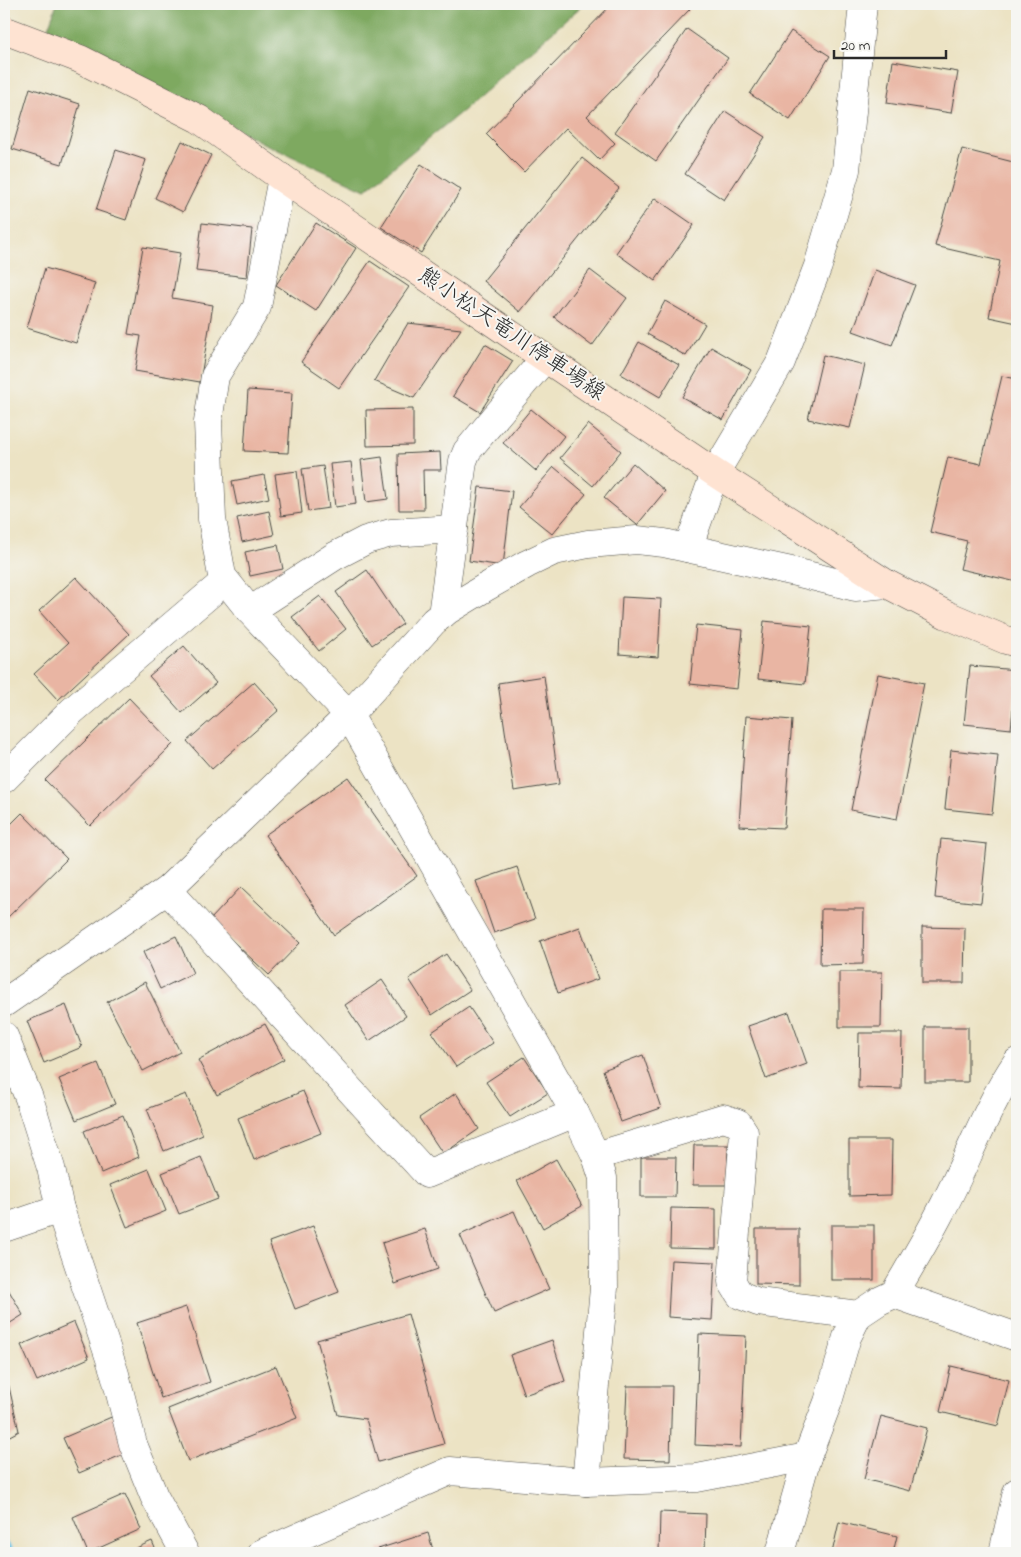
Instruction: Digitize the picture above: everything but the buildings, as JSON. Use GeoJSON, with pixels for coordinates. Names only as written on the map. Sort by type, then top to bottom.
{"type":"FeatureCollection","features":[{"type":"Feature","properties":{"kind":"main road","name":"熊小松天竜川停車場線"},"geometry":{"type":"LineString","coordinates":[[4,30],[80,59],[199,119],[282,178],[715,473],[887,584],[947,615],[1017,643]]}},
{"type":"Feature","properties":{"kind":"street"},"geometry":{"type":"LineString","coordinates":[[688,548],[715,473],[781,362],[818,266],[846,170],[863,4]]}},
{"type":"Feature","properties":{"kind":"street"},"geometry":{"type":"LineString","coordinates":[[282,178],[257,307],[216,376],[208,422],[212,519],[222,576],[250,611],[349,715],[575,1113],[596,1156],[603,1178],[604,1288],[586,1482]]}},
{"type":"Feature","properties":{"kind":"street"},"geometry":{"type":"LineString","coordinates":[[442,615],[463,460],[467,451],[545,358]]}},
{"type":"Feature","properties":{"kind":"street"},"geometry":{"type":"LineString","coordinates":[[250,611],[335,556],[366,540],[391,533],[454,529]]}},
{"type":"Feature","properties":{"kind":"street"},"geometry":{"type":"LineString","coordinates":[[4,1003],[167,890],[349,715],[434,621],[527,564],[554,551],[588,544],[637,540],[664,542],[855,587],[887,584]]}},
{"type":"Feature","properties":{"kind":"street"},"geometry":{"type":"LineString","coordinates":[[4,779],[72,710],[225,580]]}},
{"type":"Feature","properties":{"kind":"street"},"geometry":{"type":"LineString","coordinates":[[167,890],[427,1174],[575,1113]]}},
{"type":"Feature","properties":{"kind":"street"},"geometry":{"type":"LineString","coordinates":[[4,1036],[29,1098],[51,1168],[60,1209],[115,1374],[133,1444],[154,1496],[185,1553]]}},
{"type":"Feature","properties":{"kind":"street"},"geometry":{"type":"LineString","coordinates":[[780,1553],[807,1457],[828,1402],[847,1337],[858,1315],[879,1301],[894,1294],[940,1215],[970,1148],[1017,1062]]}},
{"type":"Feature","properties":{"kind":"street"},"geometry":{"type":"LineString","coordinates":[[596,1156],[723,1118],[738,1123],[744,1132],[732,1282],[740,1295],[758,1302],[858,1315]]}},
{"type":"Feature","properties":{"kind":"street"},"geometry":{"type":"LineString","coordinates":[[4,1228],[60,1209]]}},
{"type":"Feature","properties":{"kind":"street"},"geometry":{"type":"LineString","coordinates":[[894,1294],[1017,1337]]}},
{"type":"Feature","properties":{"kind":"street"},"geometry":{"type":"LineString","coordinates":[[262,1553],[450,1472],[586,1482],[697,1478],[807,1457]]}},
{"type":"Feature","properties":{"kind":"street"},"geometry":{"type":"LineString","coordinates":[[1002,1553],[1017,1492]]}},
{"type":"Feature","properties":{"kind":"green space"},"geometry":{"type":"Polygon","coordinates":[[[57,4],[584,4],[465,109],[365,190],[263,143],[48,28],[57,4]]]}},
{"type":"Feature","properties":{"kind":"waterway"},"geometry":{"type":"LineString","coordinates":[[4,1546],[8,1553]]}}]}
